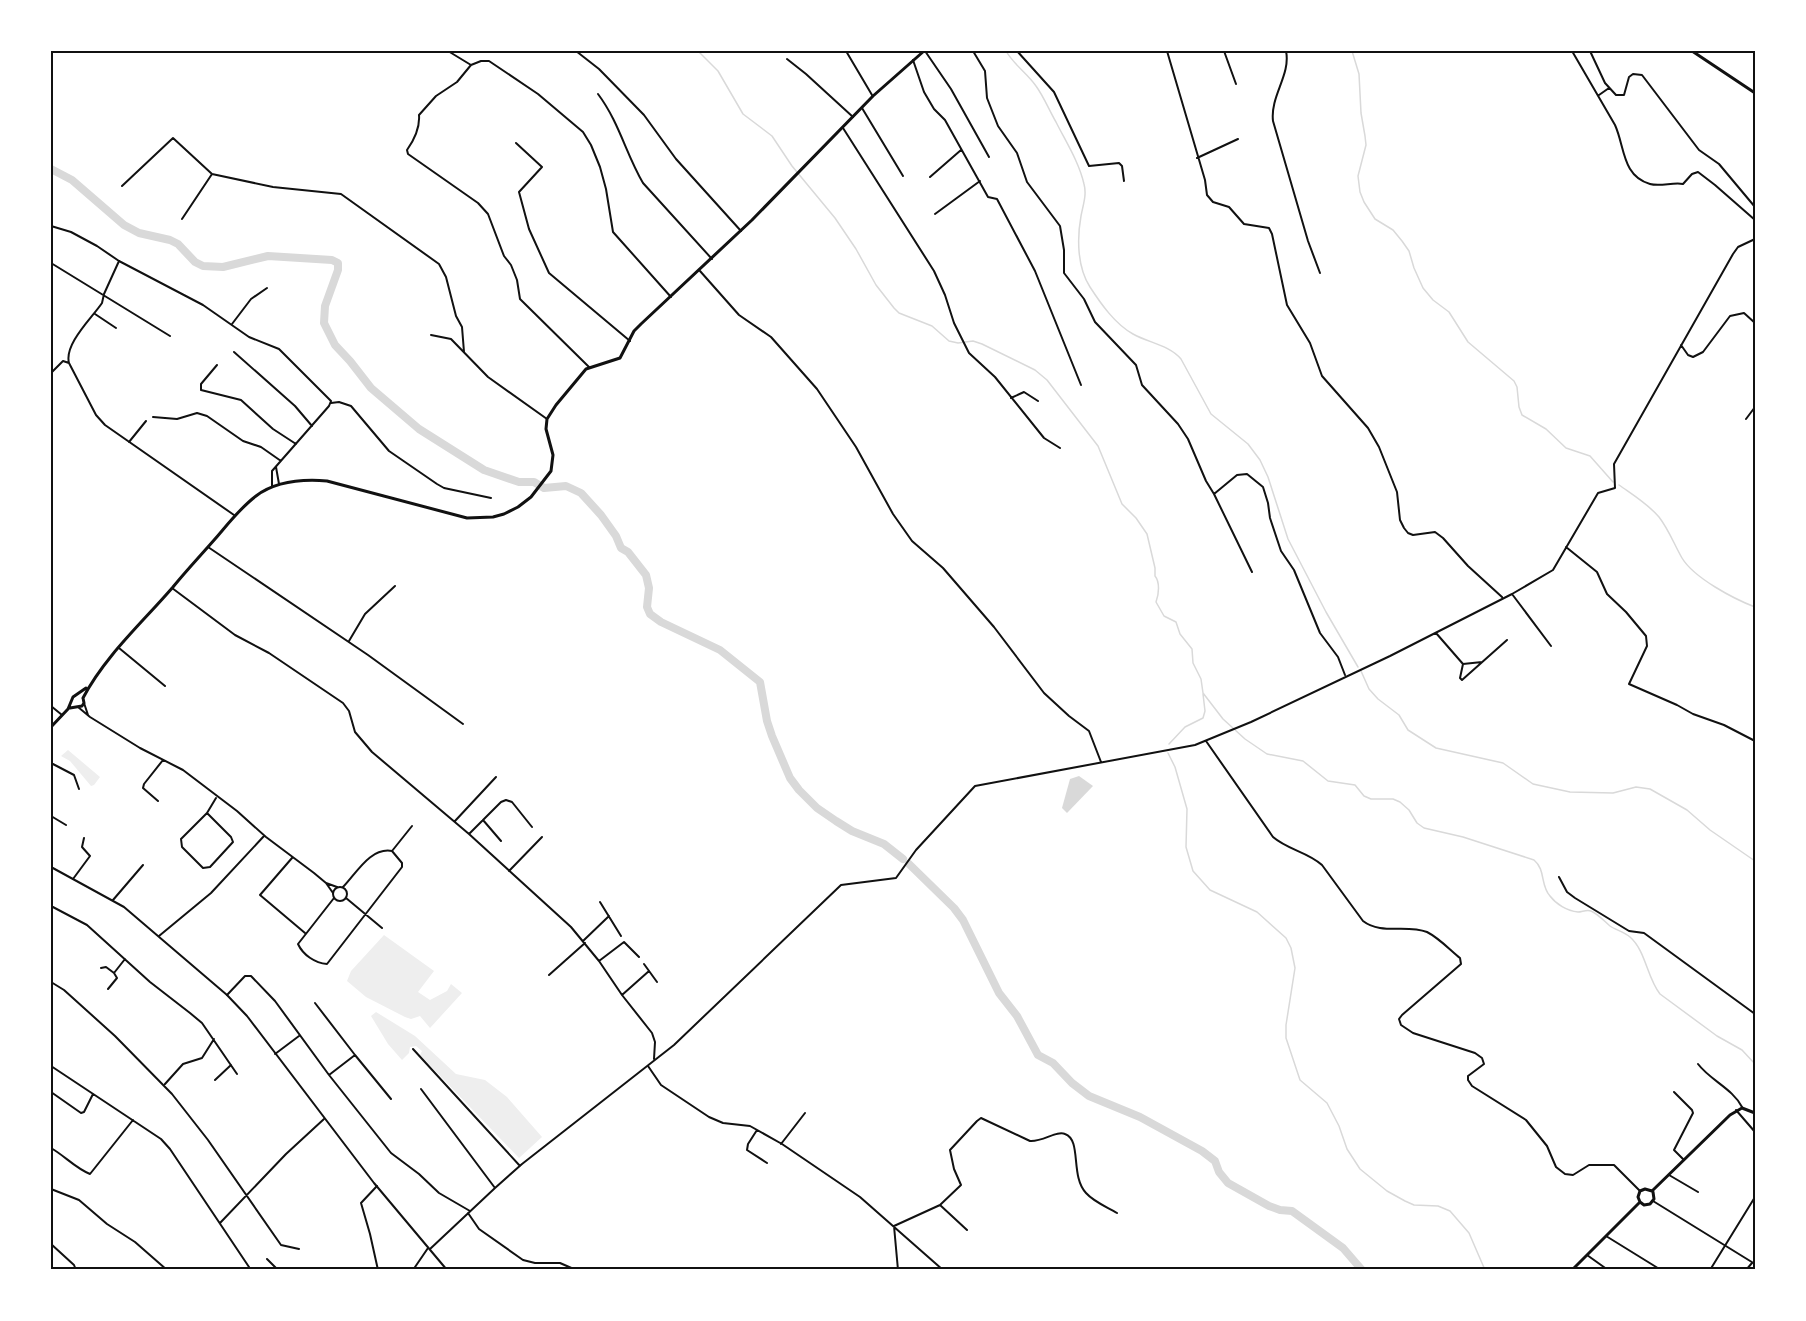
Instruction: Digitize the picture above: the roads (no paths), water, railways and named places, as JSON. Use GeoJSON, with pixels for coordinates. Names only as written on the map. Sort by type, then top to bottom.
{"type":"FeatureCollection","features":[{"type":"Feature","properties":{"kind":"main road"},"geometry":{"type":"LineString","coordinates":[[51,727],[68,709],[76,695],[86,688],[234,515],[257,495],[279,484],[303,480],[332,481],[467,518],[493,517],[504,514],[531,497],[553,466],[554,458],[546,429],[547,419],[580,375],[589,367],[620,358],[641,324],[741,231],[873,96],[924,51]]}},
{"type":"Feature","properties":{"kind":"main road"},"geometry":{"type":"LineString","coordinates":[[1692,51],[1755,93]]}},
{"type":"Feature","properties":{"kind":"main road"},"geometry":{"type":"LineString","coordinates":[[68,709],[84,703],[86,688]]}},
{"type":"Feature","properties":{"kind":"main road"},"geometry":{"type":"LineString","coordinates":[[76,695],[83,698]]}},
{"type":"Feature","properties":{"kind":"main road"},"geometry":{"type":"LineString","coordinates":[[72,701],[77,707]]}},
{"type":"Feature","properties":{"kind":"main road"},"geometry":{"type":"LineString","coordinates":[[1652,1191],[1736,1110],[1742,1108],[1755,1113]]}},
{"type":"Feature","properties":{"kind":"main road"},"geometry":{"type":"LineString","coordinates":[[1646,1189],[1652,1191],[1653,1201],[1646,1205],[1640,1202],[1638,1197],[1640,1191],[1646,1189]]}},
{"type":"Feature","properties":{"kind":"main road"},"geometry":{"type":"LineString","coordinates":[[1572,1270],[1640,1202]]}},
{"type":"Feature","properties":{"kind":"street"},"geometry":{"type":"LineString","coordinates":[[448,51],[471,65]]}},
{"type":"Feature","properties":{"kind":"street"},"geometry":{"type":"LineString","coordinates":[[576,51],[599,69],[644,115],[676,159],[741,231]]}},
{"type":"Feature","properties":{"kind":"street"},"geometry":{"type":"LineString","coordinates":[[846,51],[873,96]]}},
{"type":"Feature","properties":{"kind":"street"},"geometry":{"type":"LineString","coordinates":[[924,51],[951,89],[989,157]]}},
{"type":"Feature","properties":{"kind":"street"},"geometry":{"type":"LineString","coordinates":[[973,51],[985,71],[987,98],[998,126],[1017,153],[1027,183],[1060,226],[1064,250],[1064,273],[1084,299],[1095,322],[1136,364],[1142,385],[1178,424],[1188,439],[1206,481],[1252,572]]}},
{"type":"Feature","properties":{"kind":"street"},"geometry":{"type":"LineString","coordinates":[[1017,51],[1054,92],[1089,166],[1119,163],[1122,166],[1124,181]]}},
{"type":"Feature","properties":{"kind":"street"},"geometry":{"type":"LineString","coordinates":[[1167,51],[1209,199],[1229,207],[1244,224],[1266,227],[1272,234],[1287,305],[1310,343],[1323,376],[1368,428],[1379,447],[1397,492],[1404,528],[1413,535],[1435,532],[1503,598]]}},
{"type":"Feature","properties":{"kind":"street"},"geometry":{"type":"LineString","coordinates":[[1224,51],[1236,84]]}},
{"type":"Feature","properties":{"kind":"street"},"geometry":{"type":"LineString","coordinates":[[1286,51],[1287,61],[1274,103],[1273,121],[1308,242],[1320,273]]}},
{"type":"Feature","properties":{"kind":"street"},"geometry":{"type":"LineString","coordinates":[[1572,51],[1599,95],[1621,138],[1627,166],[1635,174],[1649,184],[1658,185],[1683,184],[1692,174],[1698,172],[1755,220]]}},
{"type":"Feature","properties":{"kind":"street"},"geometry":{"type":"LineString","coordinates":[[1590,51],[1609,88],[1616,95],[1624,95],[1629,78],[1637,73],[1642,75],[1699,150],[1719,164],[1755,207]]}},
{"type":"Feature","properties":{"kind":"street"},"geometry":{"type":"LineString","coordinates":[[787,59],[853,117]]}},
{"type":"Feature","properties":{"kind":"street"},"geometry":{"type":"LineString","coordinates":[[913,60],[924,92],[934,109],[945,120],[988,197],[997,200],[1035,271],[1081,385]]}},
{"type":"Feature","properties":{"kind":"street"},"geometry":{"type":"LineString","coordinates":[[589,367],[520,298],[517,280],[511,265],[504,256],[488,213],[478,202],[408,154],[407,150],[420,120],[419,115],[436,96],[457,81],[471,65],[481,61],[489,62],[538,94],[583,132],[591,144],[600,167],[613,232],[671,297]]}},
{"type":"Feature","properties":{"kind":"street"},"geometry":{"type":"LineString","coordinates":[[1599,95],[1609,88]]}},
{"type":"Feature","properties":{"kind":"street"},"geometry":{"type":"LineString","coordinates":[[598,94],[617,123],[635,170],[643,183],[712,259]]}},
{"type":"Feature","properties":{"kind":"street"},"geometry":{"type":"LineString","coordinates":[[862,108],[903,176]]}},
{"type":"Feature","properties":{"kind":"street"},"geometry":{"type":"LineString","coordinates":[[843,128],[934,271],[965,346],[974,359],[995,377],[1044,438],[1060,448]]}},
{"type":"Feature","properties":{"kind":"street"},"geometry":{"type":"LineString","coordinates":[[122,186],[173,138],[212,174],[273,187],[341,194],[438,264],[446,277],[456,316],[462,327],[464,352]]}},
{"type":"Feature","properties":{"kind":"street"},"geometry":{"type":"LineString","coordinates":[[1197,158],[1238,139]]}},
{"type":"Feature","properties":{"kind":"street"},"geometry":{"type":"LineString","coordinates":[[516,143],[542,167],[519,192],[529,229],[549,273],[630,341]]}},
{"type":"Feature","properties":{"kind":"street"},"geometry":{"type":"LineString","coordinates":[[930,177],[962,150]]}},
{"type":"Feature","properties":{"kind":"street"},"geometry":{"type":"LineString","coordinates":[[182,219],[212,174]]}},
{"type":"Feature","properties":{"kind":"street"},"geometry":{"type":"LineString","coordinates":[[935,214],[980,181]]}},
{"type":"Feature","properties":{"kind":"street"},"geometry":{"type":"LineString","coordinates":[[51,226],[71,232],[119,261],[203,305],[249,337],[284,352],[331,401],[330,405]]}},
{"type":"Feature","properties":{"kind":"street"},"geometry":{"type":"LineString","coordinates":[[413,1270],[429,1248],[520,1166],[674,1045],[841,885],[896,878],[916,850],[975,786],[1195,745],[1206,741],[1251,723],[1436,633],[1553,570],[1598,493],[1615,488],[1614,464],[1733,254],[1738,247],[1755,239]]}},
{"type":"Feature","properties":{"kind":"street"},"geometry":{"type":"LineString","coordinates":[[119,261],[102,303],[71,346],[68,355],[69,363],[100,420],[234,515]]}},
{"type":"Feature","properties":{"kind":"street"},"geometry":{"type":"LineString","coordinates":[[51,263],[170,336]]}},
{"type":"Feature","properties":{"kind":"street"},"geometry":{"type":"LineString","coordinates":[[700,271],[740,315],[771,337],[817,389],[856,447],[893,514],[912,541],[943,568],[994,627],[1044,693],[1089,731],[1101,762]]}},
{"type":"Feature","properties":{"kind":"street"},"geometry":{"type":"LineString","coordinates":[[232,324],[251,299],[267,288]]}},
{"type":"Feature","properties":{"kind":"street"},"geometry":{"type":"LineString","coordinates":[[95,314],[116,328]]}},
{"type":"Feature","properties":{"kind":"street"},"geometry":{"type":"LineString","coordinates":[[1681,345],[1688,355],[1693,357],[1698,355],[1730,316],[1744,314],[1755,323]]}},
{"type":"Feature","properties":{"kind":"street"},"geometry":{"type":"LineString","coordinates":[[431,335],[451,339],[488,377],[547,419]]}},
{"type":"Feature","properties":{"kind":"street"},"geometry":{"type":"LineString","coordinates":[[234,352],[295,406],[312,426]]}},
{"type":"Feature","properties":{"kind":"street"},"geometry":{"type":"LineString","coordinates":[[51,373],[63,361],[69,363]]}},
{"type":"Feature","properties":{"kind":"street"},"geometry":{"type":"LineString","coordinates":[[217,365],[201,384],[201,390],[241,400],[273,429],[296,444]]}},
{"type":"Feature","properties":{"kind":"street"},"geometry":{"type":"LineString","coordinates":[[1011,398],[1024,392],[1038,401]]}},
{"type":"Feature","properties":{"kind":"street"},"geometry":{"type":"LineString","coordinates":[[273,487],[271,475],[276,467],[330,405],[339,402],[351,406],[389,450],[437,484],[444,488],[491,498]]}},
{"type":"Feature","properties":{"kind":"street"},"geometry":{"type":"LineString","coordinates":[[1746,419],[1755,407]]}},
{"type":"Feature","properties":{"kind":"street"},"geometry":{"type":"LineString","coordinates":[[153,417],[177,419],[197,413],[207,416],[243,441],[261,447],[281,461]]}},
{"type":"Feature","properties":{"kind":"street"},"geometry":{"type":"LineString","coordinates":[[129,442],[146,421]]}},
{"type":"Feature","properties":{"kind":"street"},"geometry":{"type":"LineString","coordinates":[[276,467],[279,484]]}},
{"type":"Feature","properties":{"kind":"street"},"geometry":{"type":"LineString","coordinates":[[1214,494],[1237,475],[1247,474],[1263,487],[1281,551],[1294,570],[1320,633],[1338,657],[1346,676]]}},
{"type":"Feature","properties":{"kind":"street"},"geometry":{"type":"LineString","coordinates":[[208,547],[464,723]]}},
{"type":"Feature","properties":{"kind":"street"},"geometry":{"type":"LineString","coordinates":[[1566,547],[1597,572],[1607,594],[1646,636],[1647,646],[1629,684],[1693,714],[1724,725],[1755,741]]}},
{"type":"Feature","properties":{"kind":"street"},"geometry":{"type":"LineString","coordinates":[[349,642],[365,614],[395,586]]}},
{"type":"Feature","properties":{"kind":"street"},"geometry":{"type":"LineString","coordinates":[[172,588],[235,635],[269,653],[347,706],[355,732],[372,752],[469,834],[571,927],[599,961],[653,1036],[654,1060]]}},
{"type":"Feature","properties":{"kind":"street"},"geometry":{"type":"LineString","coordinates":[[1512,594],[1551,646]]}},
{"type":"Feature","properties":{"kind":"street"},"geometry":{"type":"LineString","coordinates":[[1436,633],[1463,664]]}},
{"type":"Feature","properties":{"kind":"street"},"geometry":{"type":"LineString","coordinates":[[1463,664],[1460,678],[1462,680],[1507,640]]}},
{"type":"Feature","properties":{"kind":"street"},"geometry":{"type":"LineString","coordinates":[[119,647],[165,686]]}},
{"type":"Feature","properties":{"kind":"street"},"geometry":{"type":"LineString","coordinates":[[1463,664],[1482,662]]}},
{"type":"Feature","properties":{"kind":"street"},"geometry":{"type":"LineString","coordinates":[[84,703],[88,715]]}},
{"type":"Feature","properties":{"kind":"street"},"geometry":{"type":"LineString","coordinates":[[51,706],[62,715]]}},
{"type":"Feature","properties":{"kind":"street"},"geometry":{"type":"LineString","coordinates":[[77,707],[140,748],[183,770],[326,883],[334,898]]}},
{"type":"Feature","properties":{"kind":"street"},"geometry":{"type":"LineString","coordinates":[[1206,741],[1273,837],[1280,843],[1314,858],[1322,865],[1363,921],[1379,928],[1425,931],[1460,958],[1461,964],[1402,1015],[1399,1019],[1401,1024],[1413,1033],[1475,1053],[1482,1058],[1484,1064],[1482,1068],[1468,1076],[1472,1086],[1526,1120],[1547,1146],[1556,1167],[1565,1174],[1573,1175],[1589,1164],[1614,1165],[1640,1191]]}},
{"type":"Feature","properties":{"kind":"street"},"geometry":{"type":"LineString","coordinates":[[158,801],[143,788],[163,760]]}},
{"type":"Feature","properties":{"kind":"street"},"geometry":{"type":"LineString","coordinates":[[51,763],[74,774],[79,789]]}},
{"type":"Feature","properties":{"kind":"street"},"geometry":{"type":"LineString","coordinates":[[454,822],[496,777]]}},
{"type":"Feature","properties":{"kind":"street"},"geometry":{"type":"LineString","coordinates":[[207,813],[231,837],[232,842],[210,867],[203,868],[182,847],[181,839],[207,813],[216,797]]}},
{"type":"Feature","properties":{"kind":"street"},"geometry":{"type":"LineString","coordinates":[[469,834],[501,802],[506,800],[512,802],[532,827]]}},
{"type":"Feature","properties":{"kind":"street"},"geometry":{"type":"LineString","coordinates":[[51,816],[66,825]]}},
{"type":"Feature","properties":{"kind":"street"},"geometry":{"type":"LineString","coordinates":[[483,820],[501,841]]}},
{"type":"Feature","properties":{"kind":"street"},"geometry":{"type":"LineString","coordinates":[[392,851],[412,826]]}},
{"type":"Feature","properties":{"kind":"street"},"geometry":{"type":"LineString","coordinates":[[159,936],[211,893],[264,836]]}},
{"type":"Feature","properties":{"kind":"street"},"geometry":{"type":"LineString","coordinates":[[509,871],[542,837]]}},
{"type":"Feature","properties":{"kind":"street"},"geometry":{"type":"LineString","coordinates":[[73,879],[90,856],[81,845],[84,838]]}},
{"type":"Feature","properties":{"kind":"street"},"geometry":{"type":"LineString","coordinates":[[326,883],[343,887],[370,857],[386,850],[392,851],[402,865],[327,964],[320,963],[302,952],[298,944],[334,898]]}},
{"type":"Feature","properties":{"kind":"street"},"geometry":{"type":"LineString","coordinates":[[293,857],[260,895],[305,933]]}},
{"type":"Feature","properties":{"kind":"street"},"geometry":{"type":"LineString","coordinates":[[113,900],[143,865]]}},
{"type":"Feature","properties":{"kind":"street"},"geometry":{"type":"LineString","coordinates":[[51,867],[113,900],[227,995],[247,1016],[324,1119],[447,1270]]}},
{"type":"Feature","properties":{"kind":"street"},"geometry":{"type":"LineString","coordinates":[[1559,877],[1567,892],[1575,898],[1629,931],[1644,933],[1755,1014]]}},
{"type":"Feature","properties":{"kind":"street"},"geometry":{"type":"LineString","coordinates":[[333,893],[337,887]]}},
{"type":"Feature","properties":{"kind":"street"},"geometry":{"type":"LineString","coordinates":[[343,887],[346,891],[346,898]]}},
{"type":"Feature","properties":{"kind":"street"},"geometry":{"type":"LineString","coordinates":[[334,898],[340,901],[346,898]]}},
{"type":"Feature","properties":{"kind":"street"},"geometry":{"type":"LineString","coordinates":[[346,898],[382,928]]}},
{"type":"Feature","properties":{"kind":"street"},"geometry":{"type":"LineString","coordinates":[[600,902],[621,936]]}},
{"type":"Feature","properties":{"kind":"street"},"geometry":{"type":"LineString","coordinates":[[51,906],[81,921],[150,982],[196,1018],[214,1039],[237,1074]]}},
{"type":"Feature","properties":{"kind":"street"},"geometry":{"type":"LineString","coordinates":[[549,975],[609,916]]}},
{"type":"Feature","properties":{"kind":"street"},"geometry":{"type":"LineString","coordinates":[[599,961],[624,942],[639,957]]}},
{"type":"Feature","properties":{"kind":"street"},"geometry":{"type":"LineString","coordinates":[[114,973],[125,959]]}},
{"type":"Feature","properties":{"kind":"street"},"geometry":{"type":"LineString","coordinates":[[644,964],[657,982]]}},
{"type":"Feature","properties":{"kind":"street"},"geometry":{"type":"LineString","coordinates":[[101,968],[106,967],[117,978],[108,989]]}},
{"type":"Feature","properties":{"kind":"street"},"geometry":{"type":"LineString","coordinates":[[622,995],[649,971]]}},
{"type":"Feature","properties":{"kind":"street"},"geometry":{"type":"LineString","coordinates":[[227,995],[245,976],[251,975],[275,1001],[299,1036],[391,1153],[439,1193],[469,1212],[479,1229],[523,1260],[536,1263],[560,1263],[576,1270]]}},
{"type":"Feature","properties":{"kind":"street"},"geometry":{"type":"LineString","coordinates":[[51,982],[64,990],[115,1036],[164,1084],[195,1123],[281,1245],[299,1249]]}},
{"type":"Feature","properties":{"kind":"street"},"geometry":{"type":"LineString","coordinates":[[315,1003],[391,1099]]}},
{"type":"Feature","properties":{"kind":"street"},"geometry":{"type":"LineString","coordinates":[[275,1054],[299,1036]]}},
{"type":"Feature","properties":{"kind":"street"},"geometry":{"type":"LineString","coordinates":[[164,1084],[183,1064],[202,1058],[214,1039]]}},
{"type":"Feature","properties":{"kind":"street"},"geometry":{"type":"LineString","coordinates":[[413,1049],[520,1166]]}},
{"type":"Feature","properties":{"kind":"street"},"geometry":{"type":"LineString","coordinates":[[329,1075],[355,1055]]}},
{"type":"Feature","properties":{"kind":"street"},"geometry":{"type":"LineString","coordinates":[[1698,1064],[1705,1073],[1730,1092],[1742,1108]]}},
{"type":"Feature","properties":{"kind":"street"},"geometry":{"type":"LineString","coordinates":[[215,1080],[231,1065]]}},
{"type":"Feature","properties":{"kind":"street"},"geometry":{"type":"LineString","coordinates":[[51,1066],[161,1139],[251,1270]]}},
{"type":"Feature","properties":{"kind":"street"},"geometry":{"type":"LineString","coordinates":[[648,1066],[662,1084],[709,1117],[723,1123],[743,1124],[757,1130],[782,1144],[860,1197],[943,1270]]}},
{"type":"Feature","properties":{"kind":"street"},"geometry":{"type":"LineString","coordinates":[[421,1089],[495,1188]]}},
{"type":"Feature","properties":{"kind":"street"},"geometry":{"type":"LineString","coordinates":[[51,1092],[81,1113],[84,1112],[93,1094]]}},
{"type":"Feature","properties":{"kind":"street"},"geometry":{"type":"LineString","coordinates":[[1674,1092],[1692,1113],[1674,1150],[1684,1160]]}},
{"type":"Feature","properties":{"kind":"street"},"geometry":{"type":"LineString","coordinates":[[1736,1110],[1755,1132]]}},
{"type":"Feature","properties":{"kind":"street"},"geometry":{"type":"LineString","coordinates":[[782,1144],[806,1113]]}},
{"type":"Feature","properties":{"kind":"street"},"geometry":{"type":"LineString","coordinates":[[894,1226],[940,1205],[961,1185],[950,1150],[981,1118],[1030,1141],[1047,1139],[1056,1133],[1064,1133],[1070,1137],[1075,1145],[1076,1173],[1086,1193],[1117,1213]]}},
{"type":"Feature","properties":{"kind":"street"},"geometry":{"type":"LineString","coordinates":[[220,1223],[286,1154],[324,1119]]}},
{"type":"Feature","properties":{"kind":"street"},"geometry":{"type":"LineString","coordinates":[[51,1148],[65,1156],[68,1162],[90,1174],[133,1120]]}},
{"type":"Feature","properties":{"kind":"street"},"geometry":{"type":"LineString","coordinates":[[757,1130],[747,1150],[767,1163]]}},
{"type":"Feature","properties":{"kind":"street"},"geometry":{"type":"LineString","coordinates":[[1669,1174],[1698,1192]]}},
{"type":"Feature","properties":{"kind":"street"},"geometry":{"type":"LineString","coordinates":[[377,1186],[361,1203],[378,1270]]}},
{"type":"Feature","properties":{"kind":"street"},"geometry":{"type":"LineString","coordinates":[[51,1189],[79,1200],[112,1227],[135,1242],[167,1270]]}},
{"type":"Feature","properties":{"kind":"street"},"geometry":{"type":"LineString","coordinates":[[1710,1270],[1755,1197]]}},
{"type":"Feature","properties":{"kind":"street"},"geometry":{"type":"LineString","coordinates":[[1653,1201],[1754,1263],[1746,1270]]}},
{"type":"Feature","properties":{"kind":"street"},"geometry":{"type":"LineString","coordinates":[[940,1205],[967,1230]]}},
{"type":"Feature","properties":{"kind":"street"},"geometry":{"type":"LineString","coordinates":[[894,1226],[898,1270]]}},
{"type":"Feature","properties":{"kind":"street"},"geometry":{"type":"LineString","coordinates":[[1606,1236],[1661,1270]]}},
{"type":"Feature","properties":{"kind":"street"},"geometry":{"type":"LineString","coordinates":[[51,1244],[74,1264],[76,1270]]}},
{"type":"Feature","properties":{"kind":"street"},"geometry":{"type":"LineString","coordinates":[[1587,1256],[1608,1270]]}},
{"type":"Feature","properties":{"kind":"street"},"geometry":{"type":"LineString","coordinates":[[267,1259],[278,1270]]}},
{"type":"Feature","properties":{"kind":"waterway"},"geometry":{"type":"LineString","coordinates":[[698,51],[718,71],[743,114],[772,136],[792,166],[835,218],[876,285],[899,313],[932,326],[949,341],[958,343],[973,341],[982,344],[1035,370],[1047,380],[1098,446],[1122,504],[1147,534],[1158,585],[1156,602],[1164,616],[1176,622],[1180,634],[1192,649],[1193,663],[1201,679],[1203,693],[1223,719],[1245,739],[1267,754],[1303,761],[1328,781],[1355,785],[1364,796],[1371,799],[1393,799],[1400,802],[1424,828],[1463,837],[1534,860],[1540,868],[1547,892],[1555,902],[1566,909],[1578,912],[1591,911],[1610,926],[1630,937],[1640,950],[1660,994],[1717,1036],[1742,1050],[1755,1064]]}},
{"type":"Feature","properties":{"kind":"waterway"},"geometry":{"type":"LineString","coordinates":[[1006,51],[1039,90],[1082,176],[1085,192],[1079,252],[1080,262],[1090,287],[1109,313],[1126,330],[1171,350],[1181,359],[1211,414],[1248,444],[1260,460],[1268,477],[1288,539],[1358,667]]}},
{"type":"Feature","properties":{"kind":"waterway"},"geometry":{"type":"LineString","coordinates":[[1352,51],[1359,74],[1361,113],[1366,145],[1358,176],[1364,202],[1375,219],[1393,230],[1402,241],[1409,251],[1423,288],[1433,300],[1449,312],[1468,342],[1514,381],[1522,415],[1546,429],[1566,448],[1590,456],[1613,482]]}},
{"type":"Feature","properties":{"kind":"waterway"},"geometry":{"type":"LineString","coordinates":[[51,169],[72,180],[124,225],[139,233],[178,244],[195,262],[203,266],[223,267],[268,256],[332,260],[338,263],[338,270],[325,306],[324,323],[335,345],[371,388],[419,429],[484,470],[519,482],[534,482],[544,488],[566,486],[581,493],[601,515],[616,536],[621,548],[628,552],[646,575],[649,588],[647,607],[650,614],[661,622],[720,650],[760,682],[772,736],[790,778],[799,790],[817,808],[836,821],[852,831],[884,844],[903,859]]}},
{"type":"Feature","properties":{"kind":"waterway"},"geometry":{"type":"LineString","coordinates":[[1619,485],[1659,517],[1688,566],[1726,593],[1755,607]]}},
{"type":"Feature","properties":{"kind":"waterway"},"geometry":{"type":"LineString","coordinates":[[1361,671],[1369,689],[1399,715],[1408,730],[1436,748],[1503,763],[1533,784],[1570,792],[1613,793],[1636,787],[1650,789],[1687,810],[1710,830],[1755,861]]}},
{"type":"Feature","properties":{"kind":"waterway"},"geometry":{"type":"LineString","coordinates":[[1169,744],[1185,727],[1203,718],[1205,711],[1203,694]]}},
{"type":"Feature","properties":{"kind":"waterway"},"geometry":{"type":"LineString","coordinates":[[1168,753],[1175,767],[1187,809],[1186,847],[1193,871],[1210,890],[1257,912],[1286,938],[1291,948],[1295,968],[1286,1038],[1300,1080],[1327,1103],[1339,1126],[1347,1149],[1360,1169],[1387,1191],[1405,1201],[1414,1205],[1438,1206],[1450,1211],[1469,1233],[1485,1270]]}},
{"type":"Feature","properties":{"kind":"waterway"},"geometry":{"type":"LineString","coordinates":[[909,864],[954,908],[963,920],[999,993],[1017,1016],[1038,1055],[1053,1063],[1072,1083],[1089,1096],[1140,1117],[1202,1151],[1215,1161],[1219,1172],[1228,1183],[1269,1206],[1292,1211],[1343,1248],[1362,1270]]}}]}
